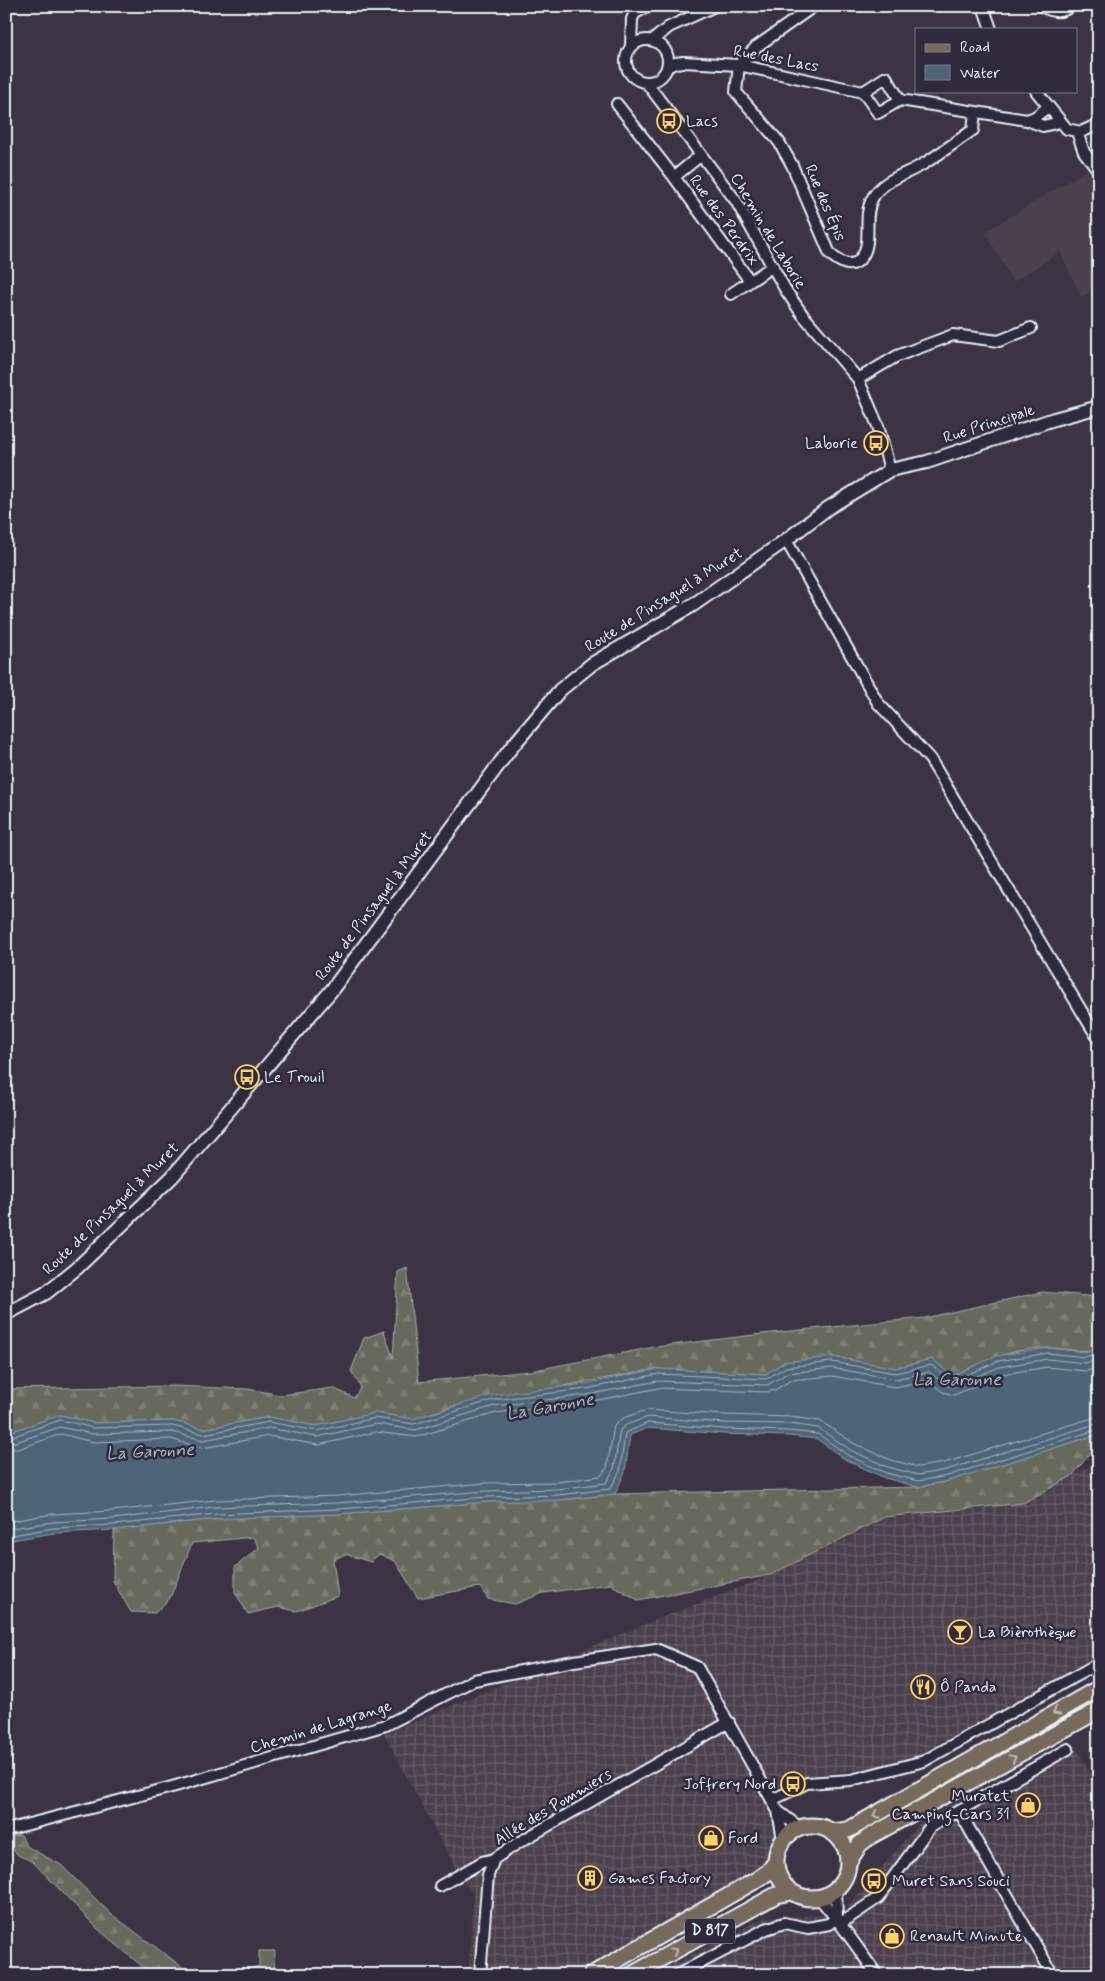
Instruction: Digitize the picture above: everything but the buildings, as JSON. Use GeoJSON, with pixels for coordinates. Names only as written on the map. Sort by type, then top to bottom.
{"type":"FeatureCollection","features":[{"type":"Feature","properties":{"kind":"main road"},"geometry":{"type":"LineString","coordinates":[[833,1832],[848,1830],[1099,1688]]}},
{"type":"Feature","properties":{"kind":"main road"},"geometry":{"type":"LineString","coordinates":[[849,1861],[860,1844],[869,1837],[1099,1710]]}},
{"type":"Feature","properties":{"kind":"main road"},"geometry":{"type":"LineString","coordinates":[[822,1827],[833,1832],[847,1850],[849,1861],[848,1872],[836,1891],[820,1898],[803,1898],[791,1892],[780,1878],[776,1862],[783,1840],[800,1828],[822,1827]]}},
{"type":"Feature","properties":{"kind":"main road","name":"D 817"},"geometry":{"type":"LineString","coordinates":[[591,1975],[758,1880],[776,1862]]}},
{"type":"Feature","properties":{"kind":"main road","name":"D 817"},"geometry":{"type":"LineString","coordinates":[[631,1975],[776,1895],[791,1892]]}},
{"type":"Feature","properties":{"kind":"street"},"geometry":{"type":"LineString","coordinates":[[650,6],[635,13],[631,26],[631,46],[626,59],[627,67],[635,79],[646,82],[658,79]]}},
{"type":"Feature","properties":{"kind":"street"},"geometry":{"type":"LineString","coordinates":[[631,46],[641,40],[653,40],[666,32],[670,27],[714,6]]}},
{"type":"Feature","properties":{"kind":"street"},"geometry":{"type":"LineString","coordinates":[[739,65],[756,47],[814,6]]}},
{"type":"Feature","properties":{"kind":"street"},"geometry":{"type":"LineString","coordinates":[[983,6],[991,28]]}},
{"type":"Feature","properties":{"kind":"street"},"geometry":{"type":"LineString","coordinates":[[1042,6],[1054,12],[1065,10],[1071,6]]}},
{"type":"Feature","properties":{"kind":"street"},"geometry":{"type":"LineString","coordinates":[[631,26],[641,40]]}},
{"type":"Feature","properties":{"kind":"street"},"geometry":{"type":"LineString","coordinates":[[657,96],[658,79],[666,57],[666,32]]}},
{"type":"Feature","properties":{"kind":"street"},"geometry":{"type":"LineString","coordinates":[[653,40],[666,57]]}},
{"type":"Feature","properties":{"kind":"street","name":"Rue des Lacs"},"geometry":{"type":"LineString","coordinates":[[666,57],[683,62],[739,65],[863,92]]}},
{"type":"Feature","properties":{"kind":"street","name":"Rue des Épis"},"geometry":{"type":"LineString","coordinates":[[739,65],[736,92],[780,142],[792,165],[830,254],[840,263],[851,264],[859,260],[866,249],[866,214],[872,199],[879,189],[891,180],[923,165],[973,130],[975,112]]}},
{"type":"Feature","properties":{"kind":"street"},"geometry":{"type":"LineString","coordinates":[[900,100],[886,77],[863,92],[878,113],[900,100],[1026,120],[1043,126],[1060,122]]}},
{"type":"Feature","properties":{"kind":"street","name":"Chemin de Laborie"},"geometry":{"type":"LineString","coordinates":[[646,82],[736,201],[802,314],[858,378],[878,426],[890,470]]}},
{"type":"Feature","properties":{"kind":"street"},"geometry":{"type":"LineString","coordinates":[[1037,92],[1067,129],[1077,132],[1099,124]]}},
{"type":"Feature","properties":{"kind":"street","name":"Rue des Perdrix"},"geometry":{"type":"LineString","coordinates":[[617,104],[674,177],[750,281]]}},
{"type":"Feature","properties":{"kind":"street"},"geometry":{"type":"LineString","coordinates":[[1026,120],[1035,118],[1048,107]]}},
{"type":"Feature","properties":{"kind":"street"},"geometry":{"type":"LineString","coordinates":[[1077,132],[1084,152],[1099,171]]}},
{"type":"Feature","properties":{"kind":"street","name":"Rue des Perdrix"},"geometry":{"type":"LineString","coordinates":[[674,177],[701,155]]}},
{"type":"Feature","properties":{"kind":"street","name":"Rue des Perdrix"},"geometry":{"type":"LineString","coordinates":[[731,294],[773,266]]}},
{"type":"Feature","properties":{"kind":"street"},"geometry":{"type":"LineString","coordinates":[[858,378],[897,356],[952,335],[999,341],[1031,328]]}},
{"type":"Feature","properties":{"kind":"street","name":"Rue Principale"},"geometry":{"type":"LineString","coordinates":[[786,540],[828,508],[890,470],[927,462],[1054,419],[1099,407]]}},
{"type":"Feature","properties":{"kind":"street"},"geometry":{"type":"LineString","coordinates":[[786,540],[878,703],[930,759],[1099,1040]]}},
{"type":"Feature","properties":{"kind":"street","name":"Route de Pinsaguel à Muret"},"geometry":{"type":"LineString","coordinates":[[6,1314],[46,1293],[59,1283],[172,1176],[331,991],[511,748],[560,690],[592,664],[693,605],[786,540]]}},
{"type":"Feature","properties":{"kind":"street","name":"Chemin de Lagrange"},"geometry":{"type":"LineString","coordinates":[[6,1830],[172,1787],[386,1726],[474,1680],[574,1661],[656,1649],[697,1667],[729,1722]]}},
{"type":"Feature","properties":{"kind":"street"},"geometry":{"type":"LineString","coordinates":[[772,1800],[807,1783],[851,1780],[924,1761],[1099,1663]]}},
{"type":"Feature","properties":{"kind":"street"},"geometry":{"type":"LineString","coordinates":[[729,1722],[778,1811],[783,1840]]}},
{"type":"Feature","properties":{"kind":"street","name":"Allée des Pommiers"},"geometry":{"type":"LineString","coordinates":[[480,1975],[488,1875],[494,1860],[526,1838],[729,1722]]}},
{"type":"Feature","properties":{"kind":"street"},"geometry":{"type":"LineString","coordinates":[[677,1975],[766,1929],[784,1923],[808,1928],[829,1924],[878,1898],[930,1827],[1068,1749]]}},
{"type":"Feature","properties":{"kind":"street"},"geometry":{"type":"LineString","coordinates":[[778,1811],[800,1828]]}},
{"type":"Feature","properties":{"kind":"street"},"geometry":{"type":"LineString","coordinates":[[959,1811],[1053,1975]]}},
{"type":"Feature","properties":{"kind":"street"},"geometry":{"type":"LineString","coordinates":[[440,1886],[482,1862],[494,1860]]}},
{"type":"Feature","properties":{"kind":"street"},"geometry":{"type":"LineString","coordinates":[[836,1891],[839,1920]]}},
{"type":"Feature","properties":{"kind":"street"},"geometry":{"type":"LineString","coordinates":[[820,1898],[839,1920],[850,1940],[877,1975]]}},
{"type":"Feature","properties":{"kind":"shaded area"},"geometry":{"type":"Polygon","coordinates":[[[1090,168],[1099,181],[1099,287],[1081,297],[1060,252],[1013,282],[985,232],[1090,168]]]}},
{"type":"Feature","properties":{"kind":"shaded area"},"geometry":{"type":"Polygon","coordinates":[[[1099,1461],[1099,1655],[920,1754],[884,1767],[806,1776],[765,1795],[774,1821],[774,1841],[766,1867],[574,1975],[473,1975],[469,1965],[473,1895],[454,1865],[384,1734],[650,1622],[771,1575],[884,1519],[1023,1503],[1099,1461]]]}},
{"type":"Feature","properties":{"kind":"shaded area"},"geometry":{"type":"Polygon","coordinates":[[[1073,1742],[1099,1789],[1099,1975],[653,1975],[765,1917],[841,1915],[922,1820],[1073,1742]]]}},
{"type":"Feature","properties":{"kind":"green space"},"geometry":{"type":"Polygon","coordinates":[[[407,1268],[419,1382],[530,1371],[655,1347],[771,1333],[925,1318],[1042,1292],[1099,1297],[1099,1348],[1086,1351],[1049,1348],[1023,1350],[987,1361],[952,1376],[932,1359],[896,1368],[833,1357],[784,1362],[766,1374],[657,1369],[454,1406],[413,1419],[375,1413],[316,1426],[269,1417],[203,1429],[174,1421],[94,1423],[60,1415],[13,1431],[6,1431],[6,1389],[173,1386],[248,1389],[281,1395],[333,1388],[354,1398],[361,1387],[351,1371],[364,1338],[384,1331],[393,1358],[398,1272],[407,1268]]]}},
{"type":"Feature","properties":{"kind":"green space"},"geometry":{"type":"Polygon","coordinates":[[[1099,1434],[1099,1442],[1072,1476],[1023,1503],[885,1517],[770,1575],[638,1600],[610,1584],[543,1593],[515,1604],[488,1599],[480,1587],[418,1598],[395,1561],[379,1554],[371,1562],[345,1554],[333,1560],[338,1596],[297,1611],[278,1607],[248,1614],[235,1592],[235,1567],[259,1548],[253,1537],[192,1543],[170,1598],[155,1613],[131,1612],[113,1581],[114,1530],[216,1519],[338,1514],[487,1502],[571,1499],[615,1494],[918,1487],[948,1481],[1099,1434]]]}},
{"type":"Feature","properties":{"kind":"green space"},"geometry":{"type":"Polygon","coordinates":[[[21,1835],[26,1846],[61,1865],[111,1914],[193,1975],[90,1975],[150,1973],[98,1929],[33,1862],[18,1855],[6,1842],[6,1837],[21,1835]]]}},
{"type":"Feature","properties":{"kind":"green space"},"geometry":{"type":"Polygon","coordinates":[[[259,1951],[275,1951],[274,1975],[231,1975],[259,1966],[259,1951]]]}},
{"type":"Feature","properties":{"kind":"water","name":"La Garonne"},"geometry":{"type":"Polygon","coordinates":[[[1048,1348],[1086,1352],[1099,1348],[1099,1434],[948,1481],[918,1487],[885,1478],[846,1460],[817,1439],[648,1428],[630,1435],[625,1472],[615,1494],[558,1500],[487,1502],[338,1514],[216,1519],[114,1530],[54,1533],[6,1541],[6,1431],[13,1431],[60,1415],[94,1423],[174,1421],[203,1429],[269,1417],[316,1426],[375,1413],[413,1419],[492,1395],[585,1384],[657,1369],[766,1374],[784,1362],[833,1357],[896,1368],[932,1359],[952,1376],[996,1356],[1048,1348]]]}},
{"type":"Feature","properties":{"kind":"place","name":"Lacs"},"geometry":{"type":"Point","coordinates":[669,121]}},
{"type":"Feature","properties":{"kind":"place","name":"Laborie"},"geometry":{"type":"Point","coordinates":[876,443]}},
{"type":"Feature","properties":{"kind":"place","name":"Le Trouil"},"geometry":{"type":"Point","coordinates":[247,1077]}},
{"type":"Feature","properties":{"kind":"place","name":"La Bièrothèque"},"geometry":{"type":"Point","coordinates":[960,1632]}},
{"type":"Feature","properties":{"kind":"place","name":"Ô Panda"},"geometry":{"type":"Point","coordinates":[923,1687]}},
{"type":"Feature","properties":{"kind":"place","name":"Joffrery Nord"},"geometry":{"type":"Point","coordinates":[793,1784]}},
{"type":"Feature","properties":{"kind":"place","name":"Muratet Camping-Cars 31"},"geometry":{"type":"Point","coordinates":[1028,1805]}},
{"type":"Feature","properties":{"kind":"place","name":"Ford"},"geometry":{"type":"Point","coordinates":[711,1838]}},
{"type":"Feature","properties":{"kind":"place","name":"Games Factory"},"geometry":{"type":"Point","coordinates":[590,1878]}},
{"type":"Feature","properties":{"kind":"place","name":"Muret Sans Souci"},"geometry":{"type":"Point","coordinates":[874,1881]}},
{"type":"Feature","properties":{"kind":"place","name":"Renault Minute"},"geometry":{"type":"Point","coordinates":[892,1936]}}]}
